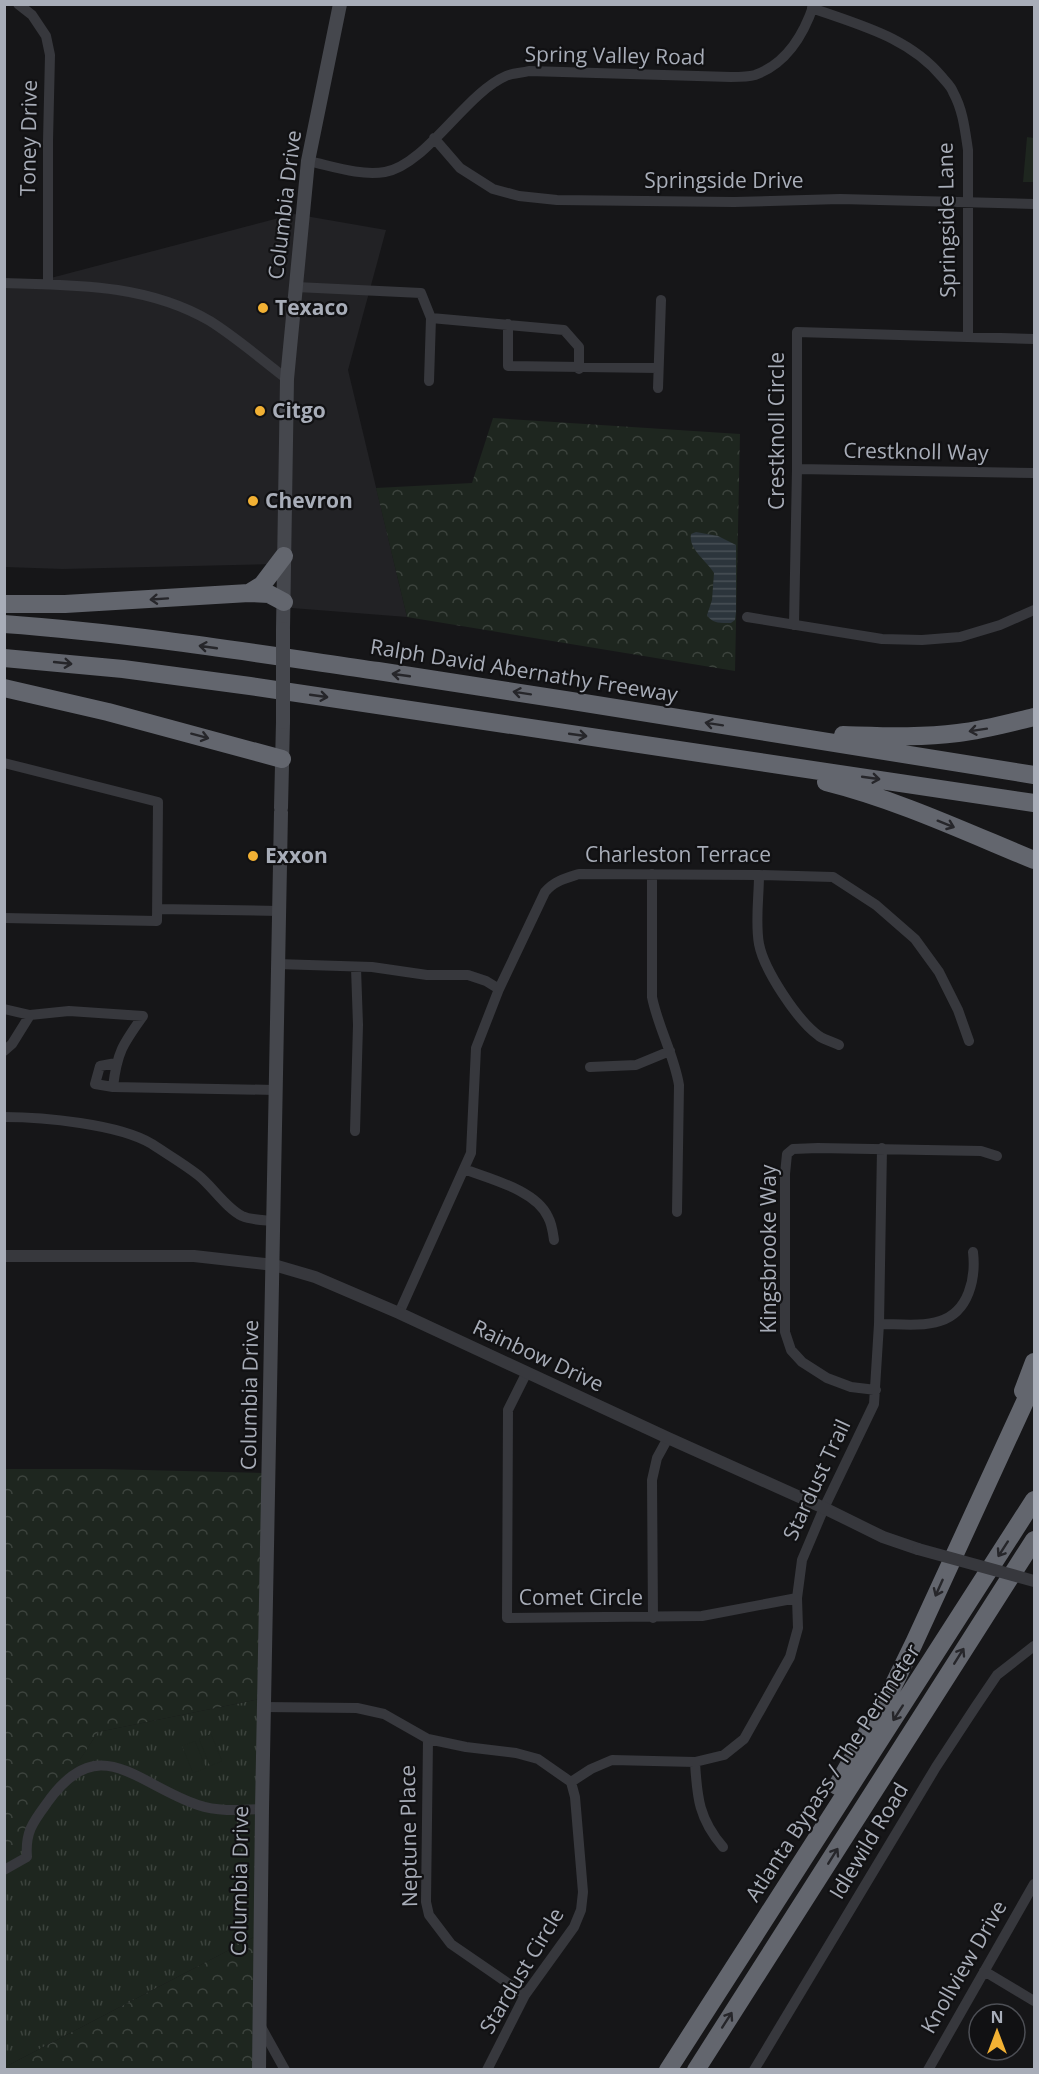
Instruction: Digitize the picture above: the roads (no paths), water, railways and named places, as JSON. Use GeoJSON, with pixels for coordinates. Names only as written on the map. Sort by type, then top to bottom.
{"type":"FeatureCollection","features":[{"type":"Feature","properties":{"kind":"highway"},"geometry":{"type":"LineString","coordinates":[[249,593],[262,585],[284,556]]}},
{"type":"Feature","properties":{"kind":"highway"},"geometry":{"type":"LineString","coordinates":[[4,604],[65,604],[249,593],[269,594],[284,602]]}},
{"type":"Feature","properties":{"kind":"highway","name":"Ralph David Abernathy Freeway"},"geometry":{"type":"LineString","coordinates":[[4,624],[75,630],[248,652],[459,683],[1035,775]]}},
{"type":"Feature","properties":{"kind":"highway"},"geometry":{"type":"LineString","coordinates":[[4,658],[146,672],[1035,802]]}},
{"type":"Feature","properties":{"kind":"highway"},"geometry":{"type":"LineString","coordinates":[[4,688],[108,711],[282,759]]}},
{"type":"Feature","properties":{"kind":"highway"},"geometry":{"type":"LineString","coordinates":[[772,733],[907,737],[956,734],[993,728],[1035,717]]}},
{"type":"Feature","properties":{"kind":"highway"},"geometry":{"type":"LineString","coordinates":[[605,739],[800,775],[855,789],[1035,860]]}},
{"type":"Feature","properties":{"kind":"highway"},"geometry":{"type":"LineString","coordinates":[[982,838],[1010,854],[1035,873]]}},
{"type":"Feature","properties":{"kind":"highway"},"geometry":{"type":"LineString","coordinates":[[968,1523],[1035,1362]]}},
{"type":"Feature","properties":{"kind":"highway"},"geometry":{"type":"LineString","coordinates":[[732,1970],[893,1686],[1035,1382]]}},
{"type":"Feature","properties":{"kind":"highway","name":"Atlanta Bypass / The Perimeter"},"geometry":{"type":"LineString","coordinates":[[668,2070],[1035,1500]]}},
{"type":"Feature","properties":{"kind":"highway","name":"Atlanta Bypass / The Perimeter"},"geometry":{"type":"LineString","coordinates":[[696,2070],[1034,1541]]}},
{"type":"Feature","properties":{"kind":"main road","name":"Columbia Drive"},"geometry":{"type":"LineString","coordinates":[[259,2070],[287,379],[308,161],[340,4]]}},
{"type":"Feature","properties":{"kind":"street","name":"Toney Drive"},"geometry":{"type":"LineString","coordinates":[[18,4],[32,15],[46,36],[50,56],[48,284]]}},
{"type":"Feature","properties":{"kind":"street","name":"Spring Valley Road"},"geometry":{"type":"LineString","coordinates":[[308,161],[371,173],[388,171],[406,163],[487,88],[507,76],[529,71],[753,76],[770,68],[791,50],[806,26],[813,6]]}},
{"type":"Feature","properties":{"kind":"street","name":"Springside Lane"},"geometry":{"type":"LineString","coordinates":[[813,6],[905,44],[930,63],[953,91],[964,120],[968,150],[968,337]]}},
{"type":"Feature","properties":{"kind":"street","name":"Springside Drive"},"geometry":{"type":"LineString","coordinates":[[434,138],[460,168],[493,189],[519,196],[557,200],[734,202],[840,199],[1035,204]]}},
{"type":"Feature","properties":{"kind":"street"},"geometry":{"type":"LineString","coordinates":[[4,283],[101,286],[155,297],[211,322],[287,379]]}},
{"type":"Feature","properties":{"kind":"street"},"geometry":{"type":"LineString","coordinates":[[296,287],[421,292],[430,318],[429,381]]}},
{"type":"Feature","properties":{"kind":"street"},"geometry":{"type":"LineString","coordinates":[[658,388],[661,300]]}},
{"type":"Feature","properties":{"kind":"street"},"geometry":{"type":"LineString","coordinates":[[430,318],[564,330],[579,347],[579,369]]}},
{"type":"Feature","properties":{"kind":"street"},"geometry":{"type":"LineString","coordinates":[[508,324],[508,366],[579,369],[658,368]]}},
{"type":"Feature","properties":{"kind":"street","name":"Crestknoll Circle"},"geometry":{"type":"LineString","coordinates":[[794,626],[797,469],[796,332],[1035,339]]}},
{"type":"Feature","properties":{"kind":"street","name":"Crestknoll Way"},"geometry":{"type":"LineString","coordinates":[[797,469],[1035,474]]}},
{"type":"Feature","properties":{"kind":"street"},"geometry":{"type":"LineString","coordinates":[[747,617],[882,639],[932,639],[960,638],[1035,610]]}},
{"type":"Feature","properties":{"kind":"street"},"geometry":{"type":"LineString","coordinates":[[4,763],[158,802],[157,921],[4,918]]}},
{"type":"Feature","properties":{"kind":"street","name":"Charleston Terrace"},"geometry":{"type":"LineString","coordinates":[[399,1313],[471,1153],[476,1048],[499,989],[545,892],[546,882],[579,874],[759,874],[833,877],[876,904],[915,939],[939,972],[958,1010],[969,1041]]}},
{"type":"Feature","properties":{"kind":"street"},"geometry":{"type":"LineString","coordinates":[[652,874],[652,997],[654,1010],[676,1068],[679,1085],[677,1212]]}},
{"type":"Feature","properties":{"kind":"street"},"geometry":{"type":"LineString","coordinates":[[759,874],[758,929],[759,944],[764,957],[791,1006],[805,1023],[819,1036],[839,1045]]}},
{"type":"Feature","properties":{"kind":"street"},"geometry":{"type":"LineString","coordinates":[[157,909],[279,911]]}},
{"type":"Feature","properties":{"kind":"street"},"geometry":{"type":"LineString","coordinates":[[277,964],[372,967],[427,975],[468,975],[486,981],[499,989]]}},
{"type":"Feature","properties":{"kind":"street"},"geometry":{"type":"LineString","coordinates":[[355,1131],[358,1025],[356,968]]}},
{"type":"Feature","properties":{"kind":"street"},"geometry":{"type":"LineString","coordinates":[[4,1009],[30,1015],[69,1011],[143,1016],[122,1046],[116,1063],[113,1087]]}},
{"type":"Feature","properties":{"kind":"street"},"geometry":{"type":"LineString","coordinates":[[4,1051],[12,1044],[30,1015]]}},
{"type":"Feature","properties":{"kind":"street"},"geometry":{"type":"LineString","coordinates":[[590,1068],[636,1065],[670,1051]]}},
{"type":"Feature","properties":{"kind":"street"},"geometry":{"type":"LineString","coordinates":[[116,1063],[100,1066],[95,1084],[113,1087],[275,1090]]}},
{"type":"Feature","properties":{"kind":"street"},"geometry":{"type":"LineString","coordinates":[[4,1117],[61,1120],[131,1135],[150,1143],[198,1175],[240,1215],[251,1219],[273,1221]]}},
{"type":"Feature","properties":{"kind":"street","name":"Kingsbrooke Way"},"geometry":{"type":"LineString","coordinates":[[876,1389],[851,1387],[827,1378],[802,1362],[791,1350],[785,1332],[787,1154],[793,1149],[882,1148],[981,1151],[997,1156]]}},
{"type":"Feature","properties":{"kind":"street","name":"Stardust Trail"},"geometry":{"type":"LineString","coordinates":[[571,1782],[591,1769],[612,1760],[695,1762],[724,1755],[744,1738],[790,1657],[798,1628],[797,1598],[802,1560],[824,1508],[874,1404],[879,1324],[882,1148]]}},
{"type":"Feature","properties":{"kind":"street"},"geometry":{"type":"LineString","coordinates":[[464,1169],[531,1196],[548,1217],[554,1240]]}},
{"type":"Feature","properties":{"kind":"street"},"geometry":{"type":"LineString","coordinates":[[879,1324],[907,1325],[940,1321],[956,1312],[965,1300],[974,1280],[973,1252]]}},
{"type":"Feature","properties":{"kind":"street","name":"Rainbow Drive"},"geometry":{"type":"LineString","coordinates":[[4,1256],[194,1256],[274,1265],[315,1277],[399,1313],[883,1537],[918,1550],[1035,1581]]}},
{"type":"Feature","properties":{"kind":"street","name":"Comet Circle"},"geometry":{"type":"LineString","coordinates":[[527,1372],[508,1410],[507,1618],[702,1616],[797,1598]]}},
{"type":"Feature","properties":{"kind":"street"},"geometry":{"type":"LineString","coordinates":[[653,1618],[652,1480],[657,1458],[668,1438]]}},
{"type":"Feature","properties":{"kind":"street","name":"Idlewild Road"},"geometry":{"type":"LineString","coordinates":[[754,2070],[975,1706],[998,1675],[1035,1646]]}},
{"type":"Feature","properties":{"kind":"street"},"geometry":{"type":"LineString","coordinates":[[264,1707],[357,1708],[384,1714],[428,1739],[466,1747],[516,1753],[538,1759],[571,1782]]}},
{"type":"Feature","properties":{"kind":"street","name":"Neptune Place"},"geometry":{"type":"LineString","coordinates":[[428,1739],[426,1902],[429,1915],[451,1944],[525,1995]]}},
{"type":"Feature","properties":{"kind":"street"},"geometry":{"type":"LineString","coordinates":[[695,1762],[700,1809],[710,1831],[723,1846]]}},
{"type":"Feature","properties":{"kind":"street"},"geometry":{"type":"LineString","coordinates":[[4,1870],[27,1857],[26,1840],[33,1822],[55,1791],[76,1772],[88,1766],[97,1765],[125,1770],[198,1805],[232,1810],[262,1809]]}},
{"type":"Feature","properties":{"kind":"street","name":"Stardust Circle"},"geometry":{"type":"LineString","coordinates":[[487,2070],[525,1995],[574,1927],[581,1910],[583,1892],[575,1797],[571,1782]]}},
{"type":"Feature","properties":{"kind":"street","name":"Knollview Drive"},"geometry":{"type":"LineString","coordinates":[[928,2070],[1035,1884]]}},
{"type":"Feature","properties":{"kind":"street"},"geometry":{"type":"LineString","coordinates":[[984,1971],[1035,2001]]}},
{"type":"Feature","properties":{"kind":"street"},"geometry":{"type":"LineString","coordinates":[[259,2025],[285,2070]]}},
{"type":"Feature","properties":{"kind":"place","name":"Texaco"},"geometry":{"type":"Point","coordinates":[263,308]}},
{"type":"Feature","properties":{"kind":"place","name":"Citgo"},"geometry":{"type":"Point","coordinates":[260,411]}},
{"type":"Feature","properties":{"kind":"place","name":"Chevron"},"geometry":{"type":"Point","coordinates":[253,501]}},
{"type":"Feature","properties":{"kind":"place","name":"Exxon"},"geometry":{"type":"Point","coordinates":[253,856]}}]}
